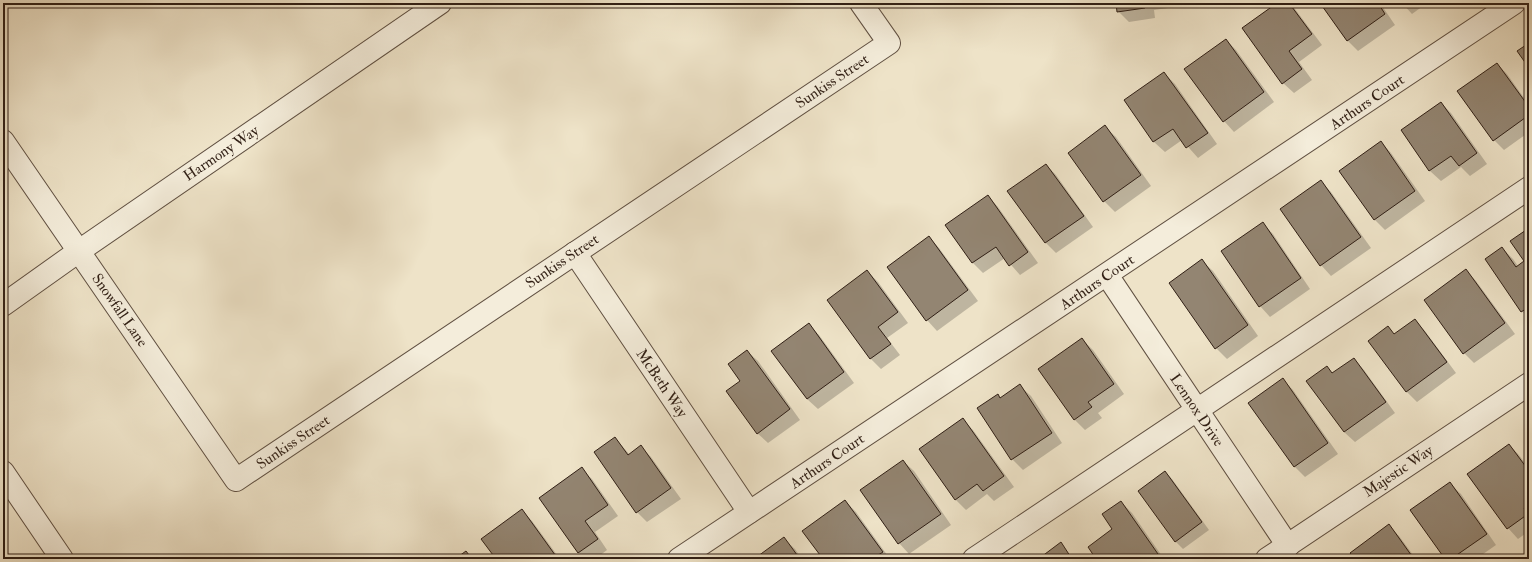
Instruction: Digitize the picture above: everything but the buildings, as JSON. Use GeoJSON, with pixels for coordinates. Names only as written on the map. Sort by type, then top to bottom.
{"type":"FeatureCollection","features":[{"type":"Feature","properties":{"kind":"street","name":"Harmony Way"},"geometry":{"type":"LineString","coordinates":[[3,305],[79,251],[440,3]]}},
{"type":"Feature","properties":{"kind":"street","name":"Sunkiss Street"},"geometry":{"type":"LineString","coordinates":[[236,480],[889,43],[861,3]]}},
{"type":"Feature","properties":{"kind":"street","name":"Arthurs Court"},"geometry":{"type":"LineString","coordinates":[[679,559],[1514,3]]}},
{"type":"Feature","properties":{"kind":"street","name":"Snowfall Lane"},"geometry":{"type":"LineString","coordinates":[[3,141],[236,480]]}},
{"type":"Feature","properties":{"kind":"street"},"geometry":{"type":"LineString","coordinates":[[974,559],[1529,188]]}},
{"type":"Feature","properties":{"kind":"street","name":"McBeth Way"},"geometry":{"type":"LineString","coordinates":[[575,253],[749,512]]}},
{"type":"Feature","properties":{"kind":"street","name":"Lennox Drive"},"geometry":{"type":"LineString","coordinates":[[1107,275],[1288,546]]}},
{"type":"Feature","properties":{"kind":"street","name":"Majestic Way"},"geometry":{"type":"LineString","coordinates":[[1267,559],[1529,384]]}},
{"type":"Feature","properties":{"kind":"street"},"geometry":{"type":"LineString","coordinates":[[3,472],[62,559]]}}]}
